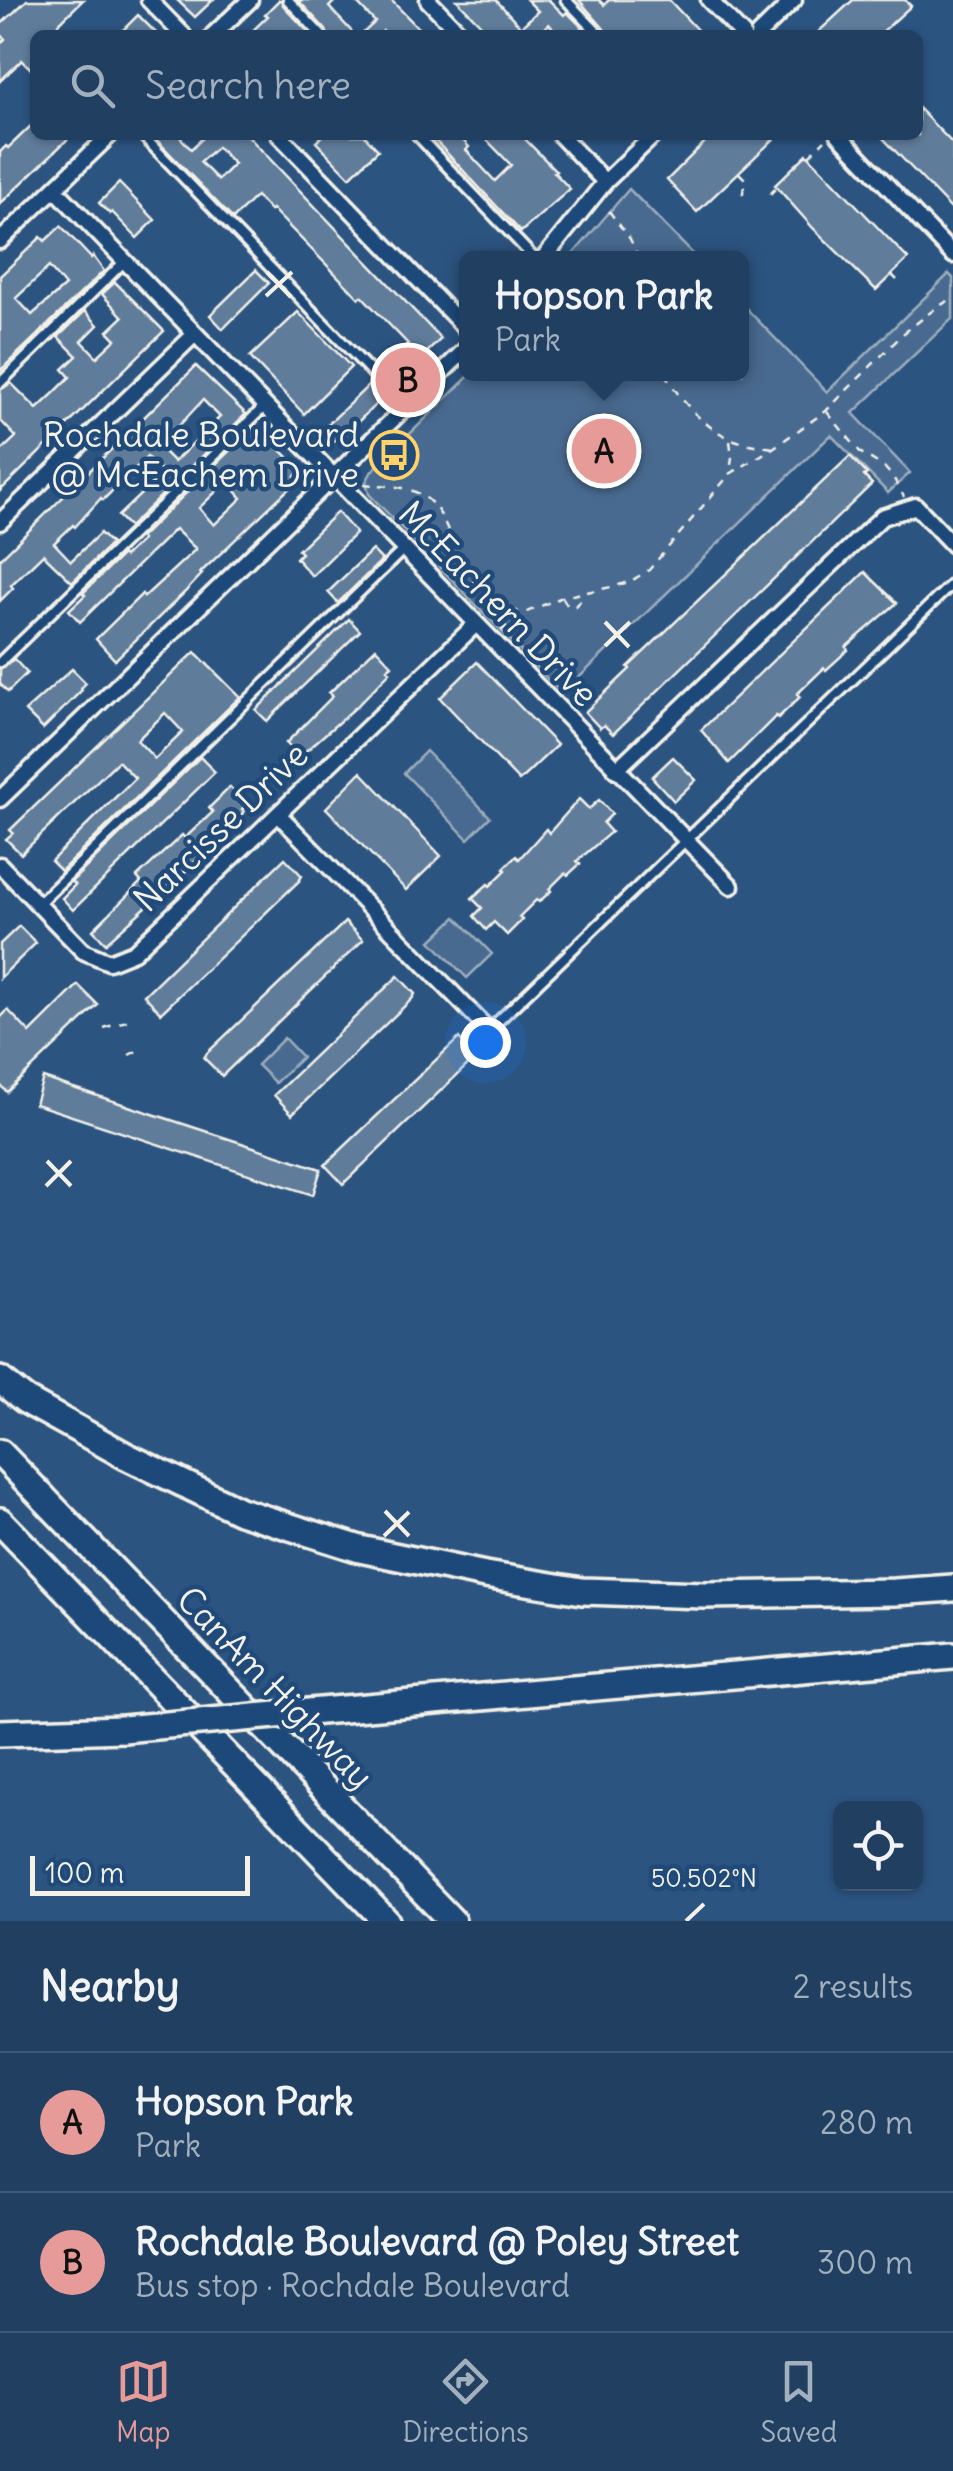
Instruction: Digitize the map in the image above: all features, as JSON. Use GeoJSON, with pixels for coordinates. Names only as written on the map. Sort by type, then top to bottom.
{"type":"FeatureCollection","features":[{"type":"Feature","properties":{"kind":"highway"},"geometry":{"type":"LineString","coordinates":[[0,1380],[25,1400],[126,1456],[240,1511],[360,1549],[485,1576],[582,1591],[704,1595],[953,1588]]}},
{"type":"Feature","properties":{"kind":"highway","name":"CanAm Highway"},"geometry":{"type":"LineString","coordinates":[[0,1453],[452,1921]]}},
{"type":"Feature","properties":{"kind":"highway"},"geometry":{"type":"LineString","coordinates":[[7,1528],[386,1921]]}},
{"type":"Feature","properties":{"kind":"highway"},"geometry":{"type":"LineString","coordinates":[[0,1733],[123,1729],[953,1656]]}},
{"type":"Feature","properties":{"kind":"street"},"geometry":{"type":"LineString","coordinates":[[149,0],[178,30]]}},
{"type":"Feature","properties":{"kind":"street"},"geometry":{"type":"LineString","coordinates":[[219,30],[250,0]]}},
{"type":"Feature","properties":{"kind":"street"},"geometry":{"type":"LineString","coordinates":[[428,0],[457,30]]}},
{"type":"Feature","properties":{"kind":"street"},"geometry":{"type":"LineString","coordinates":[[709,0],[738,30]]}},
{"type":"Feature","properties":{"kind":"street"},"geometry":{"type":"LineString","coordinates":[[763,30],[794,0]]}},
{"type":"Feature","properties":{"kind":"street"},"geometry":{"type":"LineString","coordinates":[[0,242],[105,140]]}},
{"type":"Feature","properties":{"kind":"street"},"geometry":{"type":"LineString","coordinates":[[284,140],[459,322]]}},
{"type":"Feature","properties":{"kind":"street"},"geometry":{"type":"LineString","coordinates":[[565,140],[606,182]]}},
{"type":"Feature","properties":{"kind":"street"},"geometry":{"type":"LineString","coordinates":[[550,251],[606,182],[649,140]]}},
{"type":"Feature","properties":{"kind":"street"},"geometry":{"type":"LineString","coordinates":[[834,140],[953,254]]}},
{"type":"Feature","properties":{"kind":"street","name":"McEachern Drive"},"geometry":{"type":"LineString","coordinates":[[55,189],[731,886]]}},
{"type":"Feature","properties":{"kind":"street"},"geometry":{"type":"LineString","coordinates":[[0,522],[195,334]]}},
{"type":"Feature","properties":{"kind":"street"},"geometry":{"type":"LineString","coordinates":[[0,799],[459,356]]}},
{"type":"Feature","properties":{"kind":"street"},"geometry":{"type":"LineString","coordinates":[[616,770],[882,517],[916,506],[953,545]]}},
{"type":"Feature","properties":{"kind":"street","name":"Narcisse Drive"},"geometry":{"type":"LineString","coordinates":[[0,865],[83,951],[109,962],[134,952],[476,624]]}},
{"type":"Feature","properties":{"kind":"street"},"geometry":{"type":"LineString","coordinates":[[278,814],[502,1044]]}},
{"type":"Feature","properties":{"kind":"lane"},"geometry":{"type":"LineString","coordinates":[[288,0],[316,30]]}},
{"type":"Feature","properties":{"kind":"lane"},"geometry":{"type":"LineString","coordinates":[[566,0],[595,30]]}},
{"type":"Feature","properties":{"kind":"lane"},"geometry":{"type":"LineString","coordinates":[[147,140],[407,409]]}},
{"type":"Feature","properties":{"kind":"lane"},"geometry":{"type":"LineString","coordinates":[[422,140],[527,251]]}},
{"type":"Feature","properties":{"kind":"lane"},"geometry":{"type":"LineString","coordinates":[[0,383],[126,262]]}},
{"type":"Feature","properties":{"kind":"lane"},"geometry":{"type":"LineString","coordinates":[[0,662],[266,406]]}},
{"type":"Feature","properties":{"kind":"lane"},"geometry":{"type":"LineString","coordinates":[[38,904],[404,549]]}},
{"type":"Feature","properties":{"kind":"lane"},"geometry":{"type":"LineString","coordinates":[[488,1030],[953,583]]}},
{"type":"Feature","properties":{"kind":"path"},"geometry":{"type":"LineString","coordinates":[[810,156],[830,140]]}},
{"type":"Feature","properties":{"kind":"path"},"geometry":{"type":"LineString","coordinates":[[739,174],[745,179],[742,198]]}},
{"type":"Feature","properties":{"kind":"path"},"geometry":{"type":"LineString","coordinates":[[770,194],[778,187]]}},
{"type":"Feature","properties":{"kind":"path"},"geometry":{"type":"LineString","coordinates":[[609,211],[636,251]]}},
{"type":"Feature","properties":{"kind":"path"},"geometry":{"type":"LineString","coordinates":[[892,274],[897,280]]}},
{"type":"Feature","properties":{"kind":"path"},"geometry":{"type":"LineString","coordinates":[[500,632],[522,614],[562,597],[616,586],[649,570],[730,474],[826,410],[904,333],[953,298]]}},
{"type":"Feature","properties":{"kind":"path"},"geometry":{"type":"LineString","coordinates":[[669,381],[696,415],[730,438],[773,448]]}},
{"type":"Feature","properties":{"kind":"path"},"geometry":{"type":"LineString","coordinates":[[826,410],[861,453],[893,477],[909,508]]}},
{"type":"Feature","properties":{"kind":"path"},"geometry":{"type":"LineString","coordinates":[[730,438],[730,474]]}},
{"type":"Feature","properties":{"kind":"path"},"geometry":{"type":"LineString","coordinates":[[364,484],[407,488],[430,502],[443,517],[470,578],[483,591],[522,614]]}},
{"type":"Feature","properties":{"kind":"path"},"geometry":{"type":"LineString","coordinates":[[562,597],[567,604],[576,606],[582,592]]}},
{"type":"Feature","properties":{"kind":"path"},"geometry":{"type":"LineString","coordinates":[[104,1028],[129,1020]]}},
{"type":"Feature","properties":{"kind":"path"},"geometry":{"type":"LineString","coordinates":[[130,1054],[139,1050]]}},
{"type":"Feature","properties":{"kind":"shaded area"},"geometry":{"type":"Polygon","coordinates":[[[629,189],[690,251],[576,251],[629,189]]]}},
{"type":"Feature","properties":{"kind":"shaded area"},"geometry":{"type":"Polygon","coordinates":[[[949,274],[953,278],[953,318],[853,413],[910,473],[888,493],[831,435],[562,694],[369,494],[366,482],[372,471],[464,381],[749,381],[749,311],[827,392],[949,274]]]}},
{"type":"Feature","properties":{"kind":"shaded area"},"geometry":{"type":"Polygon","coordinates":[[[426,751],[490,817],[468,839],[404,773],[426,751]]]}},
{"type":"Feature","properties":{"kind":"shaded area"},"geometry":{"type":"Polygon","coordinates":[[[456,917],[492,954],[467,978],[431,941],[456,917]]]}},
{"type":"Feature","properties":{"kind":"shaded area"},"geometry":{"type":"Polygon","coordinates":[[[284,1038],[302,1057],[275,1083],[257,1065],[284,1038]]]}},
{"type":"Feature","properties":{"kind":"building"},"geometry":{"type":"Polygon","coordinates":[[[27,0],[83,0],[52,30],[30,30],[30,68],[22,60],[0,81],[0,44],[5,39],[0,25],[27,0]]]}},
{"type":"Feature","properties":{"kind":"building"},"geometry":{"type":"Polygon","coordinates":[[[177,0],[213,0],[195,17],[177,0]]]}},
{"type":"Feature","properties":{"kind":"building"},"geometry":{"type":"Polygon","coordinates":[[[281,0],[306,30],[253,30],[268,16],[265,14],[281,0]]]}},
{"type":"Feature","properties":{"kind":"building"},"geometry":{"type":"Polygon","coordinates":[[[298,0],[336,0],[329,7],[350,30],[326,30],[298,0]]]}},
{"type":"Feature","properties":{"kind":"building"},"geometry":{"type":"Polygon","coordinates":[[[354,0],[391,0],[420,30],[366,30],[375,22],[354,0]]]}},
{"type":"Feature","properties":{"kind":"building"},"geometry":{"type":"Polygon","coordinates":[[[457,0],[496,0],[521,27],[538,11],[527,0],[549,0],[585,30],[554,30],[549,24],[543,30],[486,30],[457,0]]]}},
{"type":"Feature","properties":{"kind":"building"},"geometry":{"type":"Polygon","coordinates":[[[579,0],[599,0],[604,5],[609,0],[669,0],[697,30],[605,30],[579,0]]]}},
{"type":"Feature","properties":{"kind":"building"},"geometry":{"type":"Polygon","coordinates":[[[853,0],[905,0],[911,6],[885,30],[820,30],[853,0]]]}},
{"type":"Feature","properties":{"kind":"building"},"geometry":{"type":"Polygon","coordinates":[[[138,15],[153,30],[123,30],[138,15]]]}},
{"type":"Feature","properties":{"kind":"building"},"geometry":{"type":"Polygon","coordinates":[[[923,113],[953,144],[953,211],[885,140],[923,140],[923,113]]]}},
{"type":"Feature","properties":{"kind":"building"},"geometry":{"type":"Polygon","coordinates":[[[30,127],[30,140],[67,140],[0,204],[0,152],[30,127]]]}},
{"type":"Feature","properties":{"kind":"building"},"geometry":{"type":"Polygon","coordinates":[[[157,140],[183,140],[191,149],[201,140],[252,140],[441,339],[391,382],[380,371],[408,344],[256,196],[233,219],[157,140]],[[217,147],[200,162],[218,180],[234,164],[217,147]]]}},
{"type":"Feature","properties":{"kind":"building"},"geometry":{"type":"Polygon","coordinates":[[[369,140],[378,150],[350,177],[316,142],[369,140]]]}},
{"type":"Feature","properties":{"kind":"building"},"geometry":{"type":"Polygon","coordinates":[[[435,140],[463,140],[469,147],[466,150],[495,181],[511,165],[487,140],[526,140],[556,171],[570,189],[521,232],[435,140]]]}},
{"type":"Feature","properties":{"kind":"building"},"geometry":{"type":"Polygon","coordinates":[[[707,140],[773,140],[697,212],[667,180],[707,140]]]}},
{"type":"Feature","properties":{"kind":"building"},"geometry":{"type":"Polygon","coordinates":[[[807,154],[908,259],[876,290],[775,185],[807,154]]]}},
{"type":"Feature","properties":{"kind":"building"},"geometry":{"type":"Polygon","coordinates":[[[119,183],[155,220],[137,238],[99,203],[119,183]]]}},
{"type":"Feature","properties":{"kind":"building"},"geometry":{"type":"Polygon","coordinates":[[[61,226],[104,271],[0,371],[0,276],[41,237],[45,241],[61,226]],[[49,267],[16,298],[32,315],[65,286],[49,267]]]}},
{"type":"Feature","properties":{"kind":"building"},"geometry":{"type":"Polygon","coordinates":[[[256,270],[269,283],[223,329],[210,315],[256,270]]]}},
{"type":"Feature","properties":{"kind":"building"},"geometry":{"type":"Polygon","coordinates":[[[115,282],[164,331],[0,491],[0,452],[16,437],[0,420],[0,390],[11,383],[37,409],[70,377],[63,369],[77,356],[58,337],[85,311],[98,325],[82,341],[97,357],[116,339],[108,331],[123,317],[102,294],[115,282]]]}},
{"type":"Feature","properties":{"kind":"building"},"geometry":{"type":"Polygon","coordinates":[[[298,312],[351,367],[304,414],[250,357],[298,312]]]}},
{"type":"Feature","properties":{"kind":"building"},"geometry":{"type":"Polygon","coordinates":[[[196,366],[246,414],[129,527],[118,516],[163,473],[147,457],[54,543],[71,561],[100,533],[111,544],[72,582],[43,554],[0,601],[0,559],[196,366]],[[203,400],[156,444],[174,462],[220,417],[203,400]]]}},
{"type":"Feature","properties":{"kind":"building"},"geometry":{"type":"Polygon","coordinates":[[[371,383],[381,399],[342,438],[340,435],[332,443],[328,441],[320,432],[371,383]]]}},
{"type":"Feature","properties":{"kind":"building"},"geometry":{"type":"Polygon","coordinates":[[[256,425],[301,470],[295,476],[299,479],[115,660],[96,639],[196,549],[175,529],[80,622],[69,610],[256,425]],[[227,481],[199,508],[214,525],[242,498],[227,481]]]}},
{"type":"Feature","properties":{"kind":"building"},"geometry":{"type":"Polygon","coordinates":[[[850,456],[872,484],[613,734],[604,725],[600,728],[585,712],[850,456]]]}},
{"type":"Feature","properties":{"kind":"building"},"geometry":{"type":"Polygon","coordinates":[[[337,512],[356,533],[312,576],[296,558],[301,553],[298,550],[337,512]]]}},
{"type":"Feature","properties":{"kind":"building"},"geometry":{"type":"Polygon","coordinates":[[[372,550],[382,560],[338,603],[328,592],[372,550]]]}},
{"type":"Feature","properties":{"kind":"building"},"geometry":{"type":"Polygon","coordinates":[[[865,572],[897,603],[846,647],[848,650],[824,668],[797,694],[800,697],[729,763],[701,730],[865,572]]]}},
{"type":"Feature","properties":{"kind":"building"},"geometry":{"type":"Polygon","coordinates":[[[349,619],[360,631],[267,721],[256,710],[349,619]]]}},
{"type":"Feature","properties":{"kind":"building"},"geometry":{"type":"Polygon","coordinates":[[[376,648],[392,665],[387,669],[390,672],[300,756],[286,743],[333,696],[329,693],[376,648]]]}},
{"type":"Feature","properties":{"kind":"building"},"geometry":{"type":"Polygon","coordinates":[[[195,652],[240,697],[61,871],[51,861],[135,778],[118,761],[21,854],[6,839],[13,833],[10,830],[195,652]],[[165,713],[137,740],[155,759],[183,732],[165,713]]]}},
{"type":"Feature","properties":{"kind":"building"},"geometry":{"type":"Polygon","coordinates":[[[14,659],[27,673],[8,692],[0,684],[0,669],[14,659]]]}},
{"type":"Feature","properties":{"kind":"building"},"geometry":{"type":"Polygon","coordinates":[[[477,662],[557,745],[519,781],[440,698],[477,662]]]}},
{"type":"Feature","properties":{"kind":"building"},"geometry":{"type":"Polygon","coordinates":[[[72,669],[86,683],[43,729],[25,711],[72,669]]]}},
{"type":"Feature","properties":{"kind":"building"},"geometry":{"type":"Polygon","coordinates":[[[200,757],[215,772],[73,910],[62,898],[75,885],[71,882],[200,757]]]}},
{"type":"Feature","properties":{"kind":"building"},"geometry":{"type":"Polygon","coordinates":[[[673,757],[696,780],[674,801],[652,777],[673,757]]]}},
{"type":"Feature","properties":{"kind":"building"},"geometry":{"type":"Polygon","coordinates":[[[361,772],[441,856],[406,890],[326,808],[361,772]]]}},
{"type":"Feature","properties":{"kind":"building"},"geometry":{"type":"Polygon","coordinates":[[[230,787],[247,805],[242,809],[244,812],[106,943],[93,930],[141,882],[137,877],[213,812],[209,808],[230,787]]]}},
{"type":"Feature","properties":{"kind":"building"},"geometry":{"type":"Polygon","coordinates":[[[579,799],[589,809],[599,800],[612,814],[603,823],[611,832],[539,902],[536,900],[507,935],[494,922],[486,930],[474,916],[482,908],[472,898],[490,886],[516,856],[519,859],[546,829],[549,833],[579,799]]]}},
{"type":"Feature","properties":{"kind":"building"},"geometry":{"type":"Polygon","coordinates":[[[285,858],[302,876],[299,881],[161,1013],[144,995],[285,858]]]}},
{"type":"Feature","properties":{"kind":"building"},"geometry":{"type":"Polygon","coordinates":[[[345,922],[363,940],[222,1076],[204,1058],[207,1053],[345,922]]]}},
{"type":"Feature","properties":{"kind":"building"},"geometry":{"type":"Polygon","coordinates":[[[19,926],[36,943],[0,978],[0,944],[19,926]]]}},
{"type":"Feature","properties":{"kind":"building"},"geometry":{"type":"Polygon","coordinates":[[[398,976],[415,994],[412,999],[292,1114],[274,1095],[398,976]]]}},
{"type":"Feature","properties":{"kind":"building"},"geometry":{"type":"Polygon","coordinates":[[[78,985],[98,1005],[7,1092],[0,1085],[0,1018],[8,1010],[30,1033],[78,985]]]}},
{"type":"Feature","properties":{"kind":"building"},"geometry":{"type":"Polygon","coordinates":[[[459,1038],[476,1057],[343,1184],[325,1165],[459,1038]]]}},
{"type":"Feature","properties":{"kind":"building"},"geometry":{"type":"Polygon","coordinates":[[[43,1078],[321,1169],[313,1195],[35,1104],[43,1078]]]}},
{"type":"Feature","properties":{"kind":"place","name":"Rochdale Boulevard @ Poley Street"},"geometry":{"type":"Point","coordinates":[408,380]}},
{"type":"Feature","properties":{"kind":"place","name":"Hopson Park"},"geometry":{"type":"Point","coordinates":[604,451]}},
{"type":"Feature","properties":{"kind":"place","name":"Rochdale Boulevard @ McEachem Drive"},"geometry":{"type":"Point","coordinates":[394,455]}}]}
